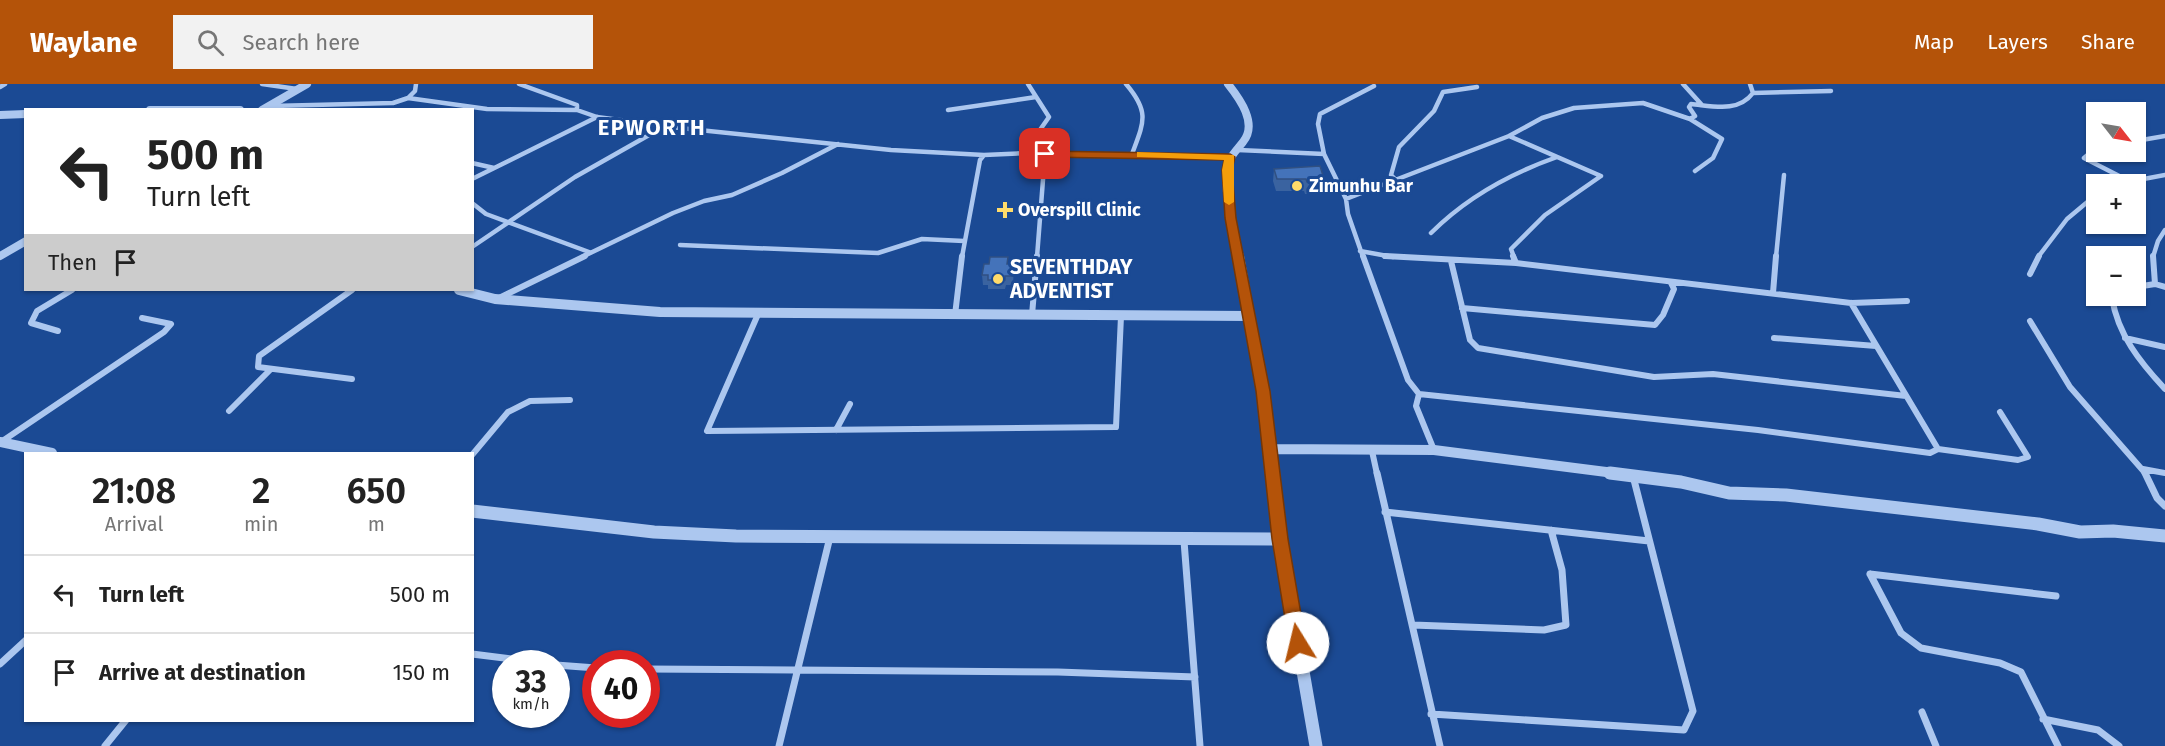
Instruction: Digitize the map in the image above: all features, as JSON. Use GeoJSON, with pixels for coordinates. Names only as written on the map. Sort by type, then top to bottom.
{"type":"FeatureCollection","features":[{"type":"Feature","properties":{"kind":"street"},"geometry":{"type":"LineString","coordinates":[[0,87],[5,84]]}},
{"type":"Feature","properties":{"kind":"street"},"geometry":{"type":"LineString","coordinates":[[262,84],[298,90]]}},
{"type":"Feature","properties":{"kind":"street"},"geometry":{"type":"LineString","coordinates":[[265,108],[307,84]]}},
{"type":"Feature","properties":{"kind":"street"},"geometry":{"type":"LineString","coordinates":[[408,98],[415,91],[416,84]]}},
{"type":"Feature","properties":{"kind":"street"},"geometry":{"type":"LineString","coordinates":[[519,84],[577,105],[578,110]]}},
{"type":"Feature","properties":{"kind":"street"},"geometry":{"type":"LineString","coordinates":[[1028,84],[1049,117],[1028,147],[1028,153]]}},
{"type":"Feature","properties":{"kind":"street"},"geometry":{"type":"LineString","coordinates":[[1126,84],[1138,98],[1145,120],[1132,154]]}},
{"type":"Feature","properties":{"kind":"street"},"geometry":{"type":"LineString","coordinates":[[1228,84],[1240,102],[1249,126],[1248,136],[1234,154],[1227,170],[1227,189],[1271,449],[1280,539],[1316,746]]}},
{"type":"Feature","properties":{"kind":"street"},"geometry":{"type":"LineString","coordinates":[[1683,84],[1702,105]]}},
{"type":"Feature","properties":{"kind":"street"},"geometry":{"type":"LineString","coordinates":[[1690,119],[1695,116],[1689,107],[1691,104],[1728,107],[1741,105],[1750,99],[1753,93],[1750,84]]}},
{"type":"Feature","properties":{"kind":"street"},"geometry":{"type":"LineString","coordinates":[[1374,86],[1320,114],[1318,124],[1324,154],[1347,199],[1348,214],[1360,251],[1408,380],[1419,394],[1758,430],[1930,453],[1938,449],[2018,460],[2028,457],[2000,412]]}},
{"type":"Feature","properties":{"kind":"street"},"geometry":{"type":"LineString","coordinates":[[1397,181],[1391,175],[1399,147],[1434,111],[1443,92],[1477,87]]}},
{"type":"Feature","properties":{"kind":"street"},"geometry":{"type":"LineString","coordinates":[[1753,93],[1831,91]]}},
{"type":"Feature","properties":{"kind":"street"},"geometry":{"type":"LineString","coordinates":[[384,108],[408,98],[487,109],[578,110],[597,117],[666,126],[891,150],[984,155],[1028,153],[1324,154]]}},
{"type":"Feature","properties":{"kind":"street"},"geometry":{"type":"LineString","coordinates":[[948,110],[1036,98]]}},
{"type":"Feature","properties":{"kind":"street"},"geometry":{"type":"LineString","coordinates":[[265,108],[393,103]]}},
{"type":"Feature","properties":{"kind":"street"},"geometry":{"type":"LineString","coordinates":[[1347,199],[1509,136],[1542,118],[1574,108],[1643,103],[1690,119],[1722,139],[1713,158],[1695,171]]}},
{"type":"Feature","properties":{"kind":"street"},"geometry":{"type":"LineString","coordinates":[[0,115],[24,114]]}},
{"type":"Feature","properties":{"kind":"street"},"geometry":{"type":"LineString","coordinates":[[474,178],[597,117]]}},
{"type":"Feature","properties":{"kind":"street"},"geometry":{"type":"LineString","coordinates":[[474,246],[575,177],[666,126]]}},
{"type":"Feature","properties":{"kind":"street"},"geometry":{"type":"LineString","coordinates":[[1509,136],[1599,173],[1601,176],[1545,215],[1511,249],[1516,263]]}},
{"type":"Feature","properties":{"kind":"street"},"geometry":{"type":"LineString","coordinates":[[2146,139],[2165,136]]}},
{"type":"Feature","properties":{"kind":"street"},"geometry":{"type":"LineString","coordinates":[[495,299],[673,213],[704,201],[732,195],[782,173],[838,143]]}},
{"type":"Feature","properties":{"kind":"street"},"geometry":{"type":"LineString","coordinates":[[1032,315],[1045,154]]}},
{"type":"Feature","properties":{"kind":"street"},"geometry":{"type":"LineString","coordinates":[[955,315],[964,241],[980,160],[984,155]]}},
{"type":"Feature","properties":{"kind":"street"},"geometry":{"type":"LineString","coordinates":[[1431,233],[1449,214],[1480,193],[1558,157]]}},
{"type":"Feature","properties":{"kind":"street"},"geometry":{"type":"LineString","coordinates":[[2092,162],[2115,174]]}},
{"type":"Feature","properties":{"kind":"street"},"geometry":{"type":"LineString","coordinates":[[474,163],[495,168]]}},
{"type":"Feature","properties":{"kind":"street"},"geometry":{"type":"LineString","coordinates":[[1773,293],[1784,175]]}},
{"type":"Feature","properties":{"kind":"street"},"geometry":{"type":"LineString","coordinates":[[2146,179],[2164,176]]}},
{"type":"Feature","properties":{"kind":"street"},"geometry":{"type":"LineString","coordinates":[[2030,274],[2036,258],[2086,201]]}},
{"type":"Feature","properties":{"kind":"street"},"geometry":{"type":"LineString","coordinates":[[474,205],[486,214],[589,252]]}},
{"type":"Feature","properties":{"kind":"street"},"geometry":{"type":"LineString","coordinates":[[2155,284],[2153,278],[2154,250],[2158,235],[2165,230]]}},
{"type":"Feature","properties":{"kind":"street"},"geometry":{"type":"LineString","coordinates":[[680,245],[878,253],[922,239],[964,241]]}},
{"type":"Feature","properties":{"kind":"street"},"geometry":{"type":"LineString","coordinates":[[0,256],[24,242]]}},
{"type":"Feature","properties":{"kind":"street"},"geometry":{"type":"LineString","coordinates":[[1360,251],[1396,258],[1516,263],[1851,303],[1907,301]]}},
{"type":"Feature","properties":{"kind":"street"},"geometry":{"type":"LineString","coordinates":[[1451,261],[1470,340],[1478,348],[1496,353],[1654,377],[1713,374],[1906,396]]}},
{"type":"Feature","properties":{"kind":"street"},"geometry":{"type":"LineString","coordinates":[[1462,308],[1655,325],[1663,315],[1674,289],[1671,283]]}},
{"type":"Feature","properties":{"kind":"street"},"geometry":{"type":"LineString","coordinates":[[2146,285],[2155,284],[2165,287]]}},
{"type":"Feature","properties":{"kind":"street"},"geometry":{"type":"LineString","coordinates":[[58,331],[31,323],[37,311],[70,291]]}},
{"type":"Feature","properties":{"kind":"street"},"geometry":{"type":"LineString","coordinates":[[351,291],[259,356],[258,367],[352,379]]}},
{"type":"Feature","properties":{"kind":"street"},"geometry":{"type":"LineString","coordinates":[[463,291],[495,299],[660,312],[1248,316]]}},
{"type":"Feature","properties":{"kind":"street"},"geometry":{"type":"LineString","coordinates":[[1851,303],[1938,449]]}},
{"type":"Feature","properties":{"kind":"street"},"geometry":{"type":"LineString","coordinates":[[2112,306],[2113,314],[2125,338],[2165,389]]}},
{"type":"Feature","properties":{"kind":"street"},"geometry":{"type":"LineString","coordinates":[[759,312],[707,431],[1116,427],[1120,316]]}},
{"type":"Feature","properties":{"kind":"street"},"geometry":{"type":"LineString","coordinates":[[0,442],[164,333],[171,324],[142,318]]}},
{"type":"Feature","properties":{"kind":"street"},"geometry":{"type":"LineString","coordinates":[[2030,321],[2070,387],[2143,469],[2157,498],[2165,506]]}},
{"type":"Feature","properties":{"kind":"street"},"geometry":{"type":"LineString","coordinates":[[1774,338],[1876,346]]}},
{"type":"Feature","properties":{"kind":"street"},"geometry":{"type":"LineString","coordinates":[[2125,338],[2165,347]]}},
{"type":"Feature","properties":{"kind":"street"},"geometry":{"type":"LineString","coordinates":[[228,411],[271,369]]}},
{"type":"Feature","properties":{"kind":"street"},"geometry":{"type":"LineString","coordinates":[[1419,394],[1416,406],[1434,450]]}},
{"type":"Feature","properties":{"kind":"street"},"geometry":{"type":"LineString","coordinates":[[474,453],[508,412],[530,401],[570,400]]}},
{"type":"Feature","properties":{"kind":"street"},"geometry":{"type":"LineString","coordinates":[[836,430],[850,404]]}},
{"type":"Feature","properties":{"kind":"street"},"geometry":{"type":"LineString","coordinates":[[0,442],[47,452]]}},
{"type":"Feature","properties":{"kind":"street"},"geometry":{"type":"LineString","coordinates":[[1271,449],[1434,450],[1681,482],[1728,493],[1786,495],[2038,524],[2080,532],[2113,531],[2165,536]]}},
{"type":"Feature","properties":{"kind":"street"},"geometry":{"type":"LineString","coordinates":[[1371,451],[1440,746]]}},
{"type":"Feature","properties":{"kind":"street"},"geometry":{"type":"LineString","coordinates":[[2143,469],[2165,472]]}},
{"type":"Feature","properties":{"kind":"street"},"geometry":{"type":"LineString","coordinates":[[1431,714],[1683,730],[1693,711],[1633,476]]}},
{"type":"Feature","properties":{"kind":"street"},"geometry":{"type":"LineString","coordinates":[[474,511],[654,532],[831,537],[1184,541],[1280,539]]}},
{"type":"Feature","properties":{"kind":"street"},"geometry":{"type":"LineString","coordinates":[[1385,512],[1649,541]]}},
{"type":"Feature","properties":{"kind":"street"},"geometry":{"type":"LineString","coordinates":[[1413,625],[1544,630],[1566,625],[1562,570],[1551,530]]}},
{"type":"Feature","properties":{"kind":"street"},"geometry":{"type":"LineString","coordinates":[[779,746],[831,537]]}},
{"type":"Feature","properties":{"kind":"street"},"geometry":{"type":"LineString","coordinates":[[1184,541],[1200,746]]}},
{"type":"Feature","properties":{"kind":"street"},"geometry":{"type":"LineString","coordinates":[[2056,596],[1870,574],[1901,633],[1921,648],[2000,663],[2021,672],[2058,746]]}},
{"type":"Feature","properties":{"kind":"street"},"geometry":{"type":"LineString","coordinates":[[0,664],[24,642]]}},
{"type":"Feature","properties":{"kind":"street"},"geometry":{"type":"LineString","coordinates":[[474,654],[492,656]]}},
{"type":"Feature","properties":{"kind":"street"},"geometry":{"type":"LineString","coordinates":[[660,669],[797,672],[1110,672],[1195,677]]}},
{"type":"Feature","properties":{"kind":"street"},"geometry":{"type":"LineString","coordinates":[[1922,712],[1936,746]]}},
{"type":"Feature","properties":{"kind":"street"},"geometry":{"type":"LineString","coordinates":[[2043,719],[2098,730],[2119,746]]}},
{"type":"Feature","properties":{"kind":"street"},"geometry":{"type":"LineString","coordinates":[[105,746],[124,722]]}},
{"type":"Feature","properties":{"kind":"building"},"geometry":{"type":"Polygon","coordinates":[[[1320,166],[1325,182],[1307,182],[1306,179],[1277,179],[1274,169],[1320,166]]]}},
{"type":"Feature","properties":{"kind":"building"},"geometry":{"type":"Polygon","coordinates":[[[990,257],[1008,257],[1007,264],[1014,264],[1012,276],[1005,276],[1005,280],[988,280],[988,275],[982,275],[984,264],[989,264],[990,257]]]}},
{"type":"Feature","properties":{"kind":"slow traffic"},"geometry":{"type":"LineString","coordinates":[[1140,154],[1230,157],[1227,170],[1229,202]]}},
{"type":"Feature","properties":{"kind":"place","name":"Zimunhu Bar"},"geometry":{"type":"Point","coordinates":[1297,186]}},
{"type":"Feature","properties":{"kind":"place","name":"Overspill Clinic"},"geometry":{"type":"Point","coordinates":[1005,210]}},
{"type":"Feature","properties":{"kind":"place","name":"SEVENTHDAY ADVENTIST"},"geometry":{"type":"Point","coordinates":[998,279]}},
{"type":"Feature","properties":{"kind":"district","name":"EPWORTH"},"geometry":{"type":"Point","coordinates":[652,127]}},
{"type":"Feature","properties":{"kind":"route"},"geometry":{"type":"LineString","coordinates":[[1045,154],[1230,157],[1227,189],[1231,218],[1263,391],[1280,539],[1298,643]]}}]}
